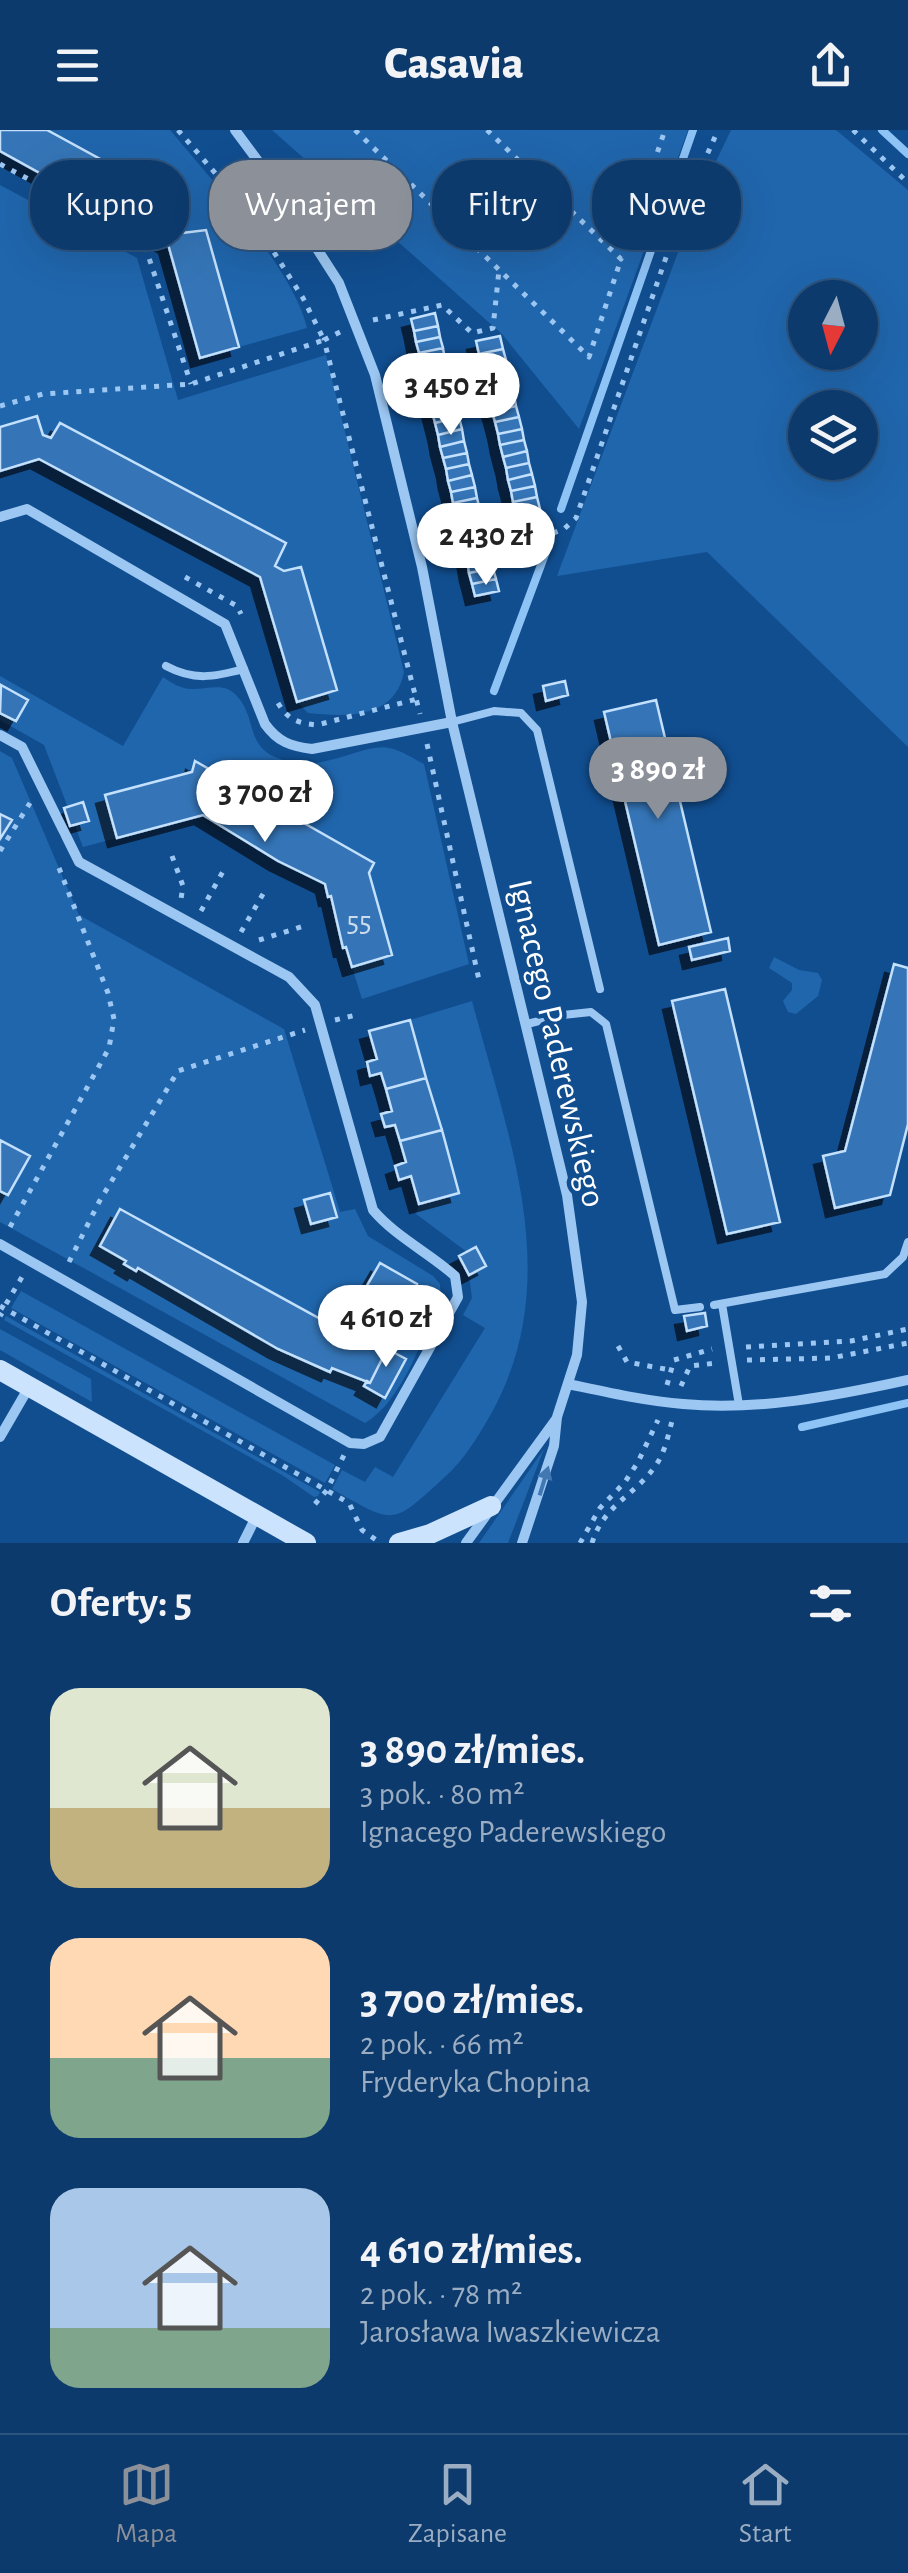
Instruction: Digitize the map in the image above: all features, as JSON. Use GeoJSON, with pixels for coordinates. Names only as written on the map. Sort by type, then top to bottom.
{"type":"FeatureCollection","features":[{"type":"Feature","properties":{"kind":"street","name":"Ignacego Paderewskiego"},"geometry":{"type":"LineString","coordinates":[[236,130],[338,283],[375,374],[422,567],[452,722],[527,1024],[578,1253],[581,1320],[577,1354],[558,1417],[554,1446],[522,1543]]}},
{"type":"Feature","properties":{"kind":"street"},"geometry":{"type":"LineString","coordinates":[[0,518],[27,509],[226,624],[265,724],[274,737],[290,746],[312,749],[452,722]]}},
{"type":"Feature","properties":{"kind":"street"},"geometry":{"type":"LineString","coordinates":[[0,735],[22,747],[79,862],[289,977],[308,994],[315,1005],[374,1210],[390,1230],[434,1257],[455,1276],[458,1297],[380,1437],[364,1444],[350,1443],[0,1244]]}},
{"type":"Feature","properties":{"kind":"street"},"geometry":{"type":"LineString","coordinates":[[0,1370],[310,1542]]}},
{"type":"Feature","properties":{"kind":"street"},"geometry":{"type":"LineString","coordinates":[[568,1384],[685,1404],[739,1405],[806,1400],[908,1380]]}},
{"type":"Feature","properties":{"kind":"street"},"geometry":{"type":"LineString","coordinates":[[0,1436],[29,1386]]}},
{"type":"Feature","properties":{"kind":"street","name":"Ignacego Paderewskiego"},"geometry":{"type":"LineString","coordinates":[[466,1543],[558,1417]]}},
{"type":"Feature","properties":{"kind":"street"},"geometry":{"type":"LineString","coordinates":[[399,1543],[430,1534],[491,1506]]}},
{"type":"Feature","properties":{"kind":"street"},"geometry":{"type":"LineString","coordinates":[[243,1543],[257,1516]]}},
{"type":"Feature","properties":{"kind":"lane"},"geometry":{"type":"LineString","coordinates":[[166,666],[196,678],[244,669]]}},
{"type":"Feature","properties":{"kind":"lane"},"geometry":{"type":"LineString","coordinates":[[452,722],[494,712],[521,712],[537,730],[600,988]]}},
{"type":"Feature","properties":{"kind":"lane"},"geometry":{"type":"LineString","coordinates":[[527,1024],[592,1012],[606,1024],[675,1310],[700,1307]]}},
{"type":"Feature","properties":{"kind":"lane"},"geometry":{"type":"LineString","coordinates":[[739,1405],[718,1305],[886,1274],[903,1257],[908,1242]]}},
{"type":"Feature","properties":{"kind":"path"},"geometry":{"type":"LineString","coordinates":[[178,130],[247,210],[303,298],[324,340],[423,725],[479,980]]}},
{"type":"Feature","properties":{"kind":"path"},"geometry":{"type":"LineString","coordinates":[[355,130],[589,356],[666,130]]}},
{"type":"Feature","properties":{"kind":"path"},"geometry":{"type":"LineString","coordinates":[[487,130],[621,258]]}},
{"type":"Feature","properties":{"kind":"path"},"geometry":{"type":"LineString","coordinates":[[510,561],[534,540],[564,530],[576,518],[681,214],[718,130]]}},
{"type":"Feature","properties":{"kind":"path"},"geometry":{"type":"LineString","coordinates":[[853,130],[908,183]]}},
{"type":"Feature","properties":{"kind":"path"},"geometry":{"type":"LineString","coordinates":[[0,164],[142,240],[191,384]]}},
{"type":"Feature","properties":{"kind":"path"},"geometry":{"type":"LineString","coordinates":[[371,321],[442,306],[472,334],[493,328],[499,270]]}},
{"type":"Feature","properties":{"kind":"path"},"geometry":{"type":"LineString","coordinates":[[455,329],[462,324]]}},
{"type":"Feature","properties":{"kind":"path"},"geometry":{"type":"LineString","coordinates":[[0,406],[43,394],[191,384],[346,330]]}},
{"type":"Feature","properties":{"kind":"path"},"geometry":{"type":"LineString","coordinates":[[0,852],[32,800],[39,817]]}},
{"type":"Feature","properties":{"kind":"path"},"geometry":{"type":"LineString","coordinates":[[172,856],[183,886],[178,916]]}},
{"type":"Feature","properties":{"kind":"path"},"geometry":{"type":"LineString","coordinates":[[10,1228],[110,1048],[114,1019],[108,993],[59,866]]}},
{"type":"Feature","properties":{"kind":"path"},"geometry":{"type":"LineString","coordinates":[[194,925],[226,866]]}},
{"type":"Feature","properties":{"kind":"path"},"geometry":{"type":"LineString","coordinates":[[232,946],[267,888]]}},
{"type":"Feature","properties":{"kind":"path"},"geometry":{"type":"LineString","coordinates":[[246,954],[256,941],[304,926]]}},
{"type":"Feature","properties":{"kind":"path"},"geometry":{"type":"LineString","coordinates":[[327,1008],[331,1021],[356,1015]]}},
{"type":"Feature","properties":{"kind":"path"},"geometry":{"type":"LineString","coordinates":[[61,1278],[99,1202],[178,1071],[320,1024]]}},
{"type":"Feature","properties":{"kind":"path"},"geometry":{"type":"LineString","coordinates":[[30,1262],[2,1310],[327,1490],[349,1504],[362,1530],[381,1543]]}},
{"type":"Feature","properties":{"kind":"path"},"geometry":{"type":"LineString","coordinates":[[746,1348],[852,1341],[908,1329]]}},
{"type":"Feature","properties":{"kind":"path"},"geometry":{"type":"LineString","coordinates":[[745,1360],[831,1358],[908,1343]]}},
{"type":"Feature","properties":{"kind":"path"},"geometry":{"type":"LineString","coordinates":[[618,1346],[627,1362],[670,1370]]}},
{"type":"Feature","properties":{"kind":"path"},"geometry":{"type":"LineString","coordinates":[[667,1385],[674,1360],[715,1348]]}},
{"type":"Feature","properties":{"kind":"path"},"geometry":{"type":"LineString","coordinates":[[680,1389],[690,1366],[720,1362]]}},
{"type":"Feature","properties":{"kind":"path"},"geometry":{"type":"LineString","coordinates":[[580,1543],[600,1508],[626,1482],[660,1417]]}},
{"type":"Feature","properties":{"kind":"path"},"geometry":{"type":"LineString","coordinates":[[592,1543],[604,1515],[658,1463],[673,1417]]}},
{"type":"Feature","properties":{"kind":"path"},"geometry":{"type":"LineString","coordinates":[[315,1504],[327,1490],[350,1443]]}},
{"type":"Feature","properties":{"kind":"shaded area"},"geometry":{"type":"Polygon","coordinates":[[[47,130],[170,130],[209,177],[209,237],[207,230],[189,232],[189,160],[102,160],[47,130]]]}},
{"type":"Feature","properties":{"kind":"shaded area"},"geometry":{"type":"Polygon","coordinates":[[[272,130],[688,130],[677,160],[592,160],[592,250],[644,250],[579,429],[502,334],[407,250],[412,250],[412,160],[306,160],[272,130]]]}},
{"type":"Feature","properties":{"kind":"shaded area"},"geometry":{"type":"Polygon","coordinates":[[[731,130],[836,130],[908,190],[908,747],[707,552],[557,576],[679,250],[741,250],[741,160],[717,160],[731,130]]]}},
{"type":"Feature","properties":{"kind":"shaded area"},"geometry":{"type":"Polygon","coordinates":[[[0,185],[30,201],[30,250],[122,250],[137,258],[178,400],[326,355],[404,672],[391,699],[367,712],[338,715],[308,713],[297,702],[336,689],[301,568],[284,571],[275,566],[286,543],[43,435],[37,416],[0,427],[0,185]]]}},
{"type":"Feature","properties":{"kind":"shaded area"},"geometry":{"type":"Polygon","coordinates":[[[212,250],[266,250],[286,279],[307,328],[239,347],[212,250]]]}},
{"type":"Feature","properties":{"kind":"shaded area"},"geometry":{"type":"Polygon","coordinates":[[[0,676],[123,746],[163,677],[186,688],[230,690],[243,704],[259,745],[279,759],[310,764],[380,747],[424,764],[469,964],[362,999],[352,967],[392,955],[369,873],[374,863],[195,761],[192,772],[105,795],[117,838],[83,847],[44,745],[0,720],[0,676]]]}},
{"type":"Feature","properties":{"kind":"shaded area"},"geometry":{"type":"Polygon","coordinates":[[[0,751],[12,758],[79,915],[284,1029],[340,1212],[355,1209],[368,1236],[440,1284],[441,1295],[411,1366],[391,1399],[365,1423],[0,1222],[0,751]]]}},
{"type":"Feature","properties":{"kind":"shaded area"},"geometry":{"type":"Polygon","coordinates":[[[774,957],[799,970],[818,973],[822,980],[818,996],[796,1014],[788,1012],[783,1001],[792,990],[792,983],[769,968],[774,957]]]}},
{"type":"Feature","properties":{"kind":"shaded area"},"geometry":{"type":"Polygon","coordinates":[[[472,1001],[501,1106],[524,1212],[528,1265],[524,1317],[511,1369],[469,1450],[415,1504],[403,1512],[382,1514],[332,1489],[342,1470],[365,1482],[375,1467],[393,1477],[485,1328],[463,1315],[472,1298],[469,1275],[486,1266],[476,1247],[467,1252],[416,1214],[419,1204],[459,1192],[410,1020],[472,1001]]]}},
{"type":"Feature","properties":{"kind":"shaded area"},"geometry":{"type":"Polygon","coordinates":[[[21,1291],[335,1465],[325,1483],[11,1308],[21,1291]]]}},
{"type":"Feature","properties":{"kind":"shaded area"},"geometry":{"type":"Polygon","coordinates":[[[6,1316],[320,1492],[318,1496],[4,1320],[6,1316]]]}},
{"type":"Feature","properties":{"kind":"shaded area"},"geometry":{"type":"Polygon","coordinates":[[[0,1329],[91,1379],[92,1402],[0,1350],[0,1329]]]}},
{"type":"Feature","properties":{"kind":"shaded area"},"geometry":{"type":"Polygon","coordinates":[[[544,1449],[508,1543],[479,1543],[544,1449]]]}},
{"type":"Feature","properties":{"kind":"building"},"geometry":{"type":"Polygon","coordinates":[[[0,130],[47,130],[102,160],[30,160],[30,168],[0,151],[0,130]]]}},
{"type":"Feature","properties":{"kind":"building"},"geometry":{"type":"Polygon","coordinates":[[[206,230],[239,347],[200,358],[170,250],[189,250],[189,232],[206,230]]]}},
{"type":"Feature","properties":{"kind":"building"},"geometry":{"type":"Polygon","coordinates":[[[435,313],[438,326],[414,331],[411,319],[435,313]]]}},
{"type":"Feature","properties":{"kind":"building"},"geometry":{"type":"Polygon","coordinates":[[[438,326],[440,337],[416,342],[414,331],[438,326]]]}},
{"type":"Feature","properties":{"kind":"building"},"geometry":{"type":"Polygon","coordinates":[[[500,336],[503,349],[479,354],[476,341],[500,336]]]}},
{"type":"Feature","properties":{"kind":"building"},"geometry":{"type":"Polygon","coordinates":[[[440,337],[443,348],[419,353],[416,342],[440,337]]]}},
{"type":"Feature","properties":{"kind":"building"},"geometry":{"type":"Polygon","coordinates":[[[443,348],[445,360],[422,365],[419,353],[443,348]]]}},
{"type":"Feature","properties":{"kind":"building"},"geometry":{"type":"Polygon","coordinates":[[[503,349],[506,360],[482,365],[479,354],[503,349]]]}},
{"type":"Feature","properties":{"kind":"building"},"geometry":{"type":"Polygon","coordinates":[[[445,360],[448,371],[424,376],[422,365],[445,360]]]}},
{"type":"Feature","properties":{"kind":"building"},"geometry":{"type":"Polygon","coordinates":[[[506,360],[508,371],[485,377],[482,365],[506,360]]]}},
{"type":"Feature","properties":{"kind":"building"},"geometry":{"type":"Polygon","coordinates":[[[448,371],[451,383],[427,388],[424,376],[448,371]]]}},
{"type":"Feature","properties":{"kind":"building"},"geometry":{"type":"Polygon","coordinates":[[[508,371],[511,383],[487,388],[485,377],[508,371]]]}},
{"type":"Feature","properties":{"kind":"building"},"geometry":{"type":"Polygon","coordinates":[[[451,383],[453,394],[429,399],[427,388],[451,383]]]}},
{"type":"Feature","properties":{"kind":"building"},"geometry":{"type":"Polygon","coordinates":[[[511,383],[514,395],[490,400],[487,388],[511,383]]]}},
{"type":"Feature","properties":{"kind":"building"},"geometry":{"type":"Polygon","coordinates":[[[453,394],[456,406],[432,411],[429,399],[453,394]]]}},
{"type":"Feature","properties":{"kind":"building"},"geometry":{"type":"Polygon","coordinates":[[[514,395],[516,406],[492,411],[490,400],[514,395]]]}},
{"type":"Feature","properties":{"kind":"building"},"geometry":{"type":"Polygon","coordinates":[[[456,406],[459,417],[435,423],[432,411],[456,406]]]}},
{"type":"Feature","properties":{"kind":"building"},"geometry":{"type":"Polygon","coordinates":[[[516,406],[519,417],[495,422],[492,411],[516,406]]]}},
{"type":"Feature","properties":{"kind":"building"},"geometry":{"type":"Polygon","coordinates":[[[37,416],[43,435],[51,438],[60,423],[286,543],[275,566],[284,571],[301,567],[337,690],[297,702],[260,577],[39,459],[0,471],[0,427],[37,416]]]}},
{"type":"Feature","properties":{"kind":"building"},"geometry":{"type":"Polygon","coordinates":[[[459,417],[462,429],[438,435],[435,423],[459,417]]]}},
{"type":"Feature","properties":{"kind":"building"},"geometry":{"type":"Polygon","coordinates":[[[519,417],[522,429],[498,434],[495,422],[519,417]]]}},
{"type":"Feature","properties":{"kind":"building"},"geometry":{"type":"Polygon","coordinates":[[[462,429],[464,441],[440,447],[438,435],[462,429]]]}},
{"type":"Feature","properties":{"kind":"building"},"geometry":{"type":"Polygon","coordinates":[[[522,429],[524,440],[500,445],[498,434],[522,429]]]}},
{"type":"Feature","properties":{"kind":"building"},"geometry":{"type":"Polygon","coordinates":[[[524,440],[527,451],[503,457],[500,445],[524,440]]]}},
{"type":"Feature","properties":{"kind":"building"},"geometry":{"type":"Polygon","coordinates":[[[464,441],[467,453],[443,458],[440,447],[464,441]]]}},
{"type":"Feature","properties":{"kind":"building"},"geometry":{"type":"Polygon","coordinates":[[[527,451],[529,463],[506,468],[503,457],[527,451]]]}},
{"type":"Feature","properties":{"kind":"building"},"geometry":{"type":"Polygon","coordinates":[[[467,453],[469,464],[446,469],[443,458],[467,453]]]}},
{"type":"Feature","properties":{"kind":"building"},"geometry":{"type":"Polygon","coordinates":[[[529,463],[532,474],[508,480],[506,468],[529,463]]]}},
{"type":"Feature","properties":{"kind":"building"},"geometry":{"type":"Polygon","coordinates":[[[469,464],[472,475],[448,481],[446,469],[469,464]]]}},
{"type":"Feature","properties":{"kind":"building"},"geometry":{"type":"Polygon","coordinates":[[[532,474],[535,486],[511,491],[508,480],[532,474]]]}},
{"type":"Feature","properties":{"kind":"building"},"geometry":{"type":"Polygon","coordinates":[[[472,475],[475,487],[451,492],[448,481],[472,475]]]}},
{"type":"Feature","properties":{"kind":"building"},"geometry":{"type":"Polygon","coordinates":[[[535,486],[537,497],[513,502],[511,491],[535,486]]]}},
{"type":"Feature","properties":{"kind":"building"},"geometry":{"type":"Polygon","coordinates":[[[475,487],[477,498],[453,503],[451,492],[475,487]]]}},
{"type":"Feature","properties":{"kind":"building"},"geometry":{"type":"Polygon","coordinates":[[[537,497],[540,509],[516,513],[513,502],[537,497]]]}},
{"type":"Feature","properties":{"kind":"building"},"geometry":{"type":"Polygon","coordinates":[[[477,498],[480,510],[456,515],[453,503],[477,498]]]}},
{"type":"Feature","properties":{"kind":"building"},"geometry":{"type":"Polygon","coordinates":[[[540,509],[542,520],[519,525],[516,513],[540,509]]]}},
{"type":"Feature","properties":{"kind":"building"},"geometry":{"type":"Polygon","coordinates":[[[480,510],[482,521],[459,526],[456,515],[480,510]]]}},
{"type":"Feature","properties":{"kind":"building"},"geometry":{"type":"Polygon","coordinates":[[[542,520],[545,532],[521,537],[519,525],[542,520]]]}},
{"type":"Feature","properties":{"kind":"building"},"geometry":{"type":"Polygon","coordinates":[[[482,521],[485,532],[461,538],[459,526],[482,521]]]}},
{"type":"Feature","properties":{"kind":"building"},"geometry":{"type":"Polygon","coordinates":[[[485,532],[488,544],[464,549],[461,538],[485,532]]]}},
{"type":"Feature","properties":{"kind":"building"},"geometry":{"type":"Polygon","coordinates":[[[488,544],[491,556],[467,561],[464,549],[488,544]]]}},
{"type":"Feature","properties":{"kind":"building"},"geometry":{"type":"Polygon","coordinates":[[[491,556],[493,568],[469,573],[467,561],[491,556]]]}},
{"type":"Feature","properties":{"kind":"building"},"geometry":{"type":"Polygon","coordinates":[[[493,568],[496,579],[472,584],[469,573],[493,568]]]}},
{"type":"Feature","properties":{"kind":"building"},"geometry":{"type":"Polygon","coordinates":[[[496,579],[499,591],[475,596],[472,584],[496,579]]]}},
{"type":"Feature","properties":{"kind":"building"},"geometry":{"type":"Polygon","coordinates":[[[565,681],[568,695],[546,701],[543,686],[565,681]]]}},
{"type":"Feature","properties":{"kind":"building"},"geometry":{"type":"Polygon","coordinates":[[[1,685],[28,700],[16,721],[0,713],[1,685]]]}},
{"type":"Feature","properties":{"kind":"building"},"geometry":{"type":"Polygon","coordinates":[[[656,700],[711,932],[659,945],[604,712],[656,700]]]}},
{"type":"Feature","properties":{"kind":"building"},"geometry":{"type":"Polygon","coordinates":[[[195,761],[374,863],[369,873],[392,955],[352,967],[325,884],[278,861],[203,815],[117,838],[105,795],[192,772],[195,761]]]}},
{"type":"Feature","properties":{"kind":"building"},"geometry":{"type":"Polygon","coordinates":[[[83,802],[89,821],[70,826],[64,808],[83,802]]]}},
{"type":"Feature","properties":{"kind":"building"},"geometry":{"type":"Polygon","coordinates":[[[0,814],[12,820],[0,839],[0,814]]]}},
{"type":"Feature","properties":{"kind":"building"},"geometry":{"type":"Polygon","coordinates":[[[728,938],[730,951],[692,960],[689,947],[728,938]]]}},
{"type":"Feature","properties":{"kind":"building"},"geometry":{"type":"Polygon","coordinates":[[[894,964],[908,968],[908,1124],[890,1195],[835,1208],[823,1156],[845,1151],[894,964]]]}},
{"type":"Feature","properties":{"kind":"building"},"geometry":{"type":"Polygon","coordinates":[[[725,989],[780,1222],[727,1234],[672,1001],[725,989]]]}},
{"type":"Feature","properties":{"kind":"building"},"geometry":{"type":"Polygon","coordinates":[[[410,1020],[426,1078],[386,1089],[381,1073],[370,1076],[367,1062],[377,1059],[369,1031],[410,1020]]]}},
{"type":"Feature","properties":{"kind":"building"},"geometry":{"type":"Polygon","coordinates":[[[426,1078],[442,1130],[400,1141],[395,1125],[385,1127],[381,1114],[392,1111],[386,1089],[426,1078]]]}},
{"type":"Feature","properties":{"kind":"building"},"geometry":{"type":"Polygon","coordinates":[[[442,1130],[459,1193],[419,1204],[411,1176],[399,1180],[395,1166],[406,1162],[400,1141],[442,1130]]]}},
{"type":"Feature","properties":{"kind":"building"},"geometry":{"type":"Polygon","coordinates":[[[0,1140],[30,1156],[8,1195],[0,1191],[0,1140]]]}},
{"type":"Feature","properties":{"kind":"building"},"geometry":{"type":"Polygon","coordinates":[[[330,1193],[337,1217],[311,1224],[304,1200],[330,1193]]]}},
{"type":"Feature","properties":{"kind":"building"},"geometry":{"type":"Polygon","coordinates":[[[120,1209],[337,1328],[341,1322],[345,1324],[380,1263],[417,1284],[379,1348],[384,1355],[370,1383],[332,1368],[330,1372],[278,1349],[138,1268],[136,1271],[124,1264],[126,1261],[100,1246],[120,1209]]]}},
{"type":"Feature","properties":{"kind":"building"},"geometry":{"type":"Polygon","coordinates":[[[476,1247],[486,1266],[469,1275],[459,1256],[476,1247]]]}},
{"type":"Feature","properties":{"kind":"building"},"geometry":{"type":"Polygon","coordinates":[[[705,1313],[707,1326],[687,1331],[684,1316],[705,1313]]]}},
{"type":"Feature","properties":{"kind":"building"},"geometry":{"type":"Polygon","coordinates":[[[384,1339],[393,1344],[393,1352],[406,1359],[385,1398],[364,1386],[367,1381],[370,1383],[384,1355],[379,1348],[384,1339]]]}},
{"type":"Feature","properties":{"kind":"waterway"},"geometry":{"type":"LineString","coordinates":[[561,509],[693,130]]}},
{"type":"Feature","properties":{"kind":"waterway"},"geometry":{"type":"LineString","coordinates":[[882,130],[908,154]]}},
{"type":"Feature","properties":{"kind":"waterway"},"geometry":{"type":"LineString","coordinates":[[494,691],[547,549]]}},
{"type":"Feature","properties":{"kind":"waterway"},"geometry":{"type":"LineString","coordinates":[[802,1427],[908,1403]]}}]}
